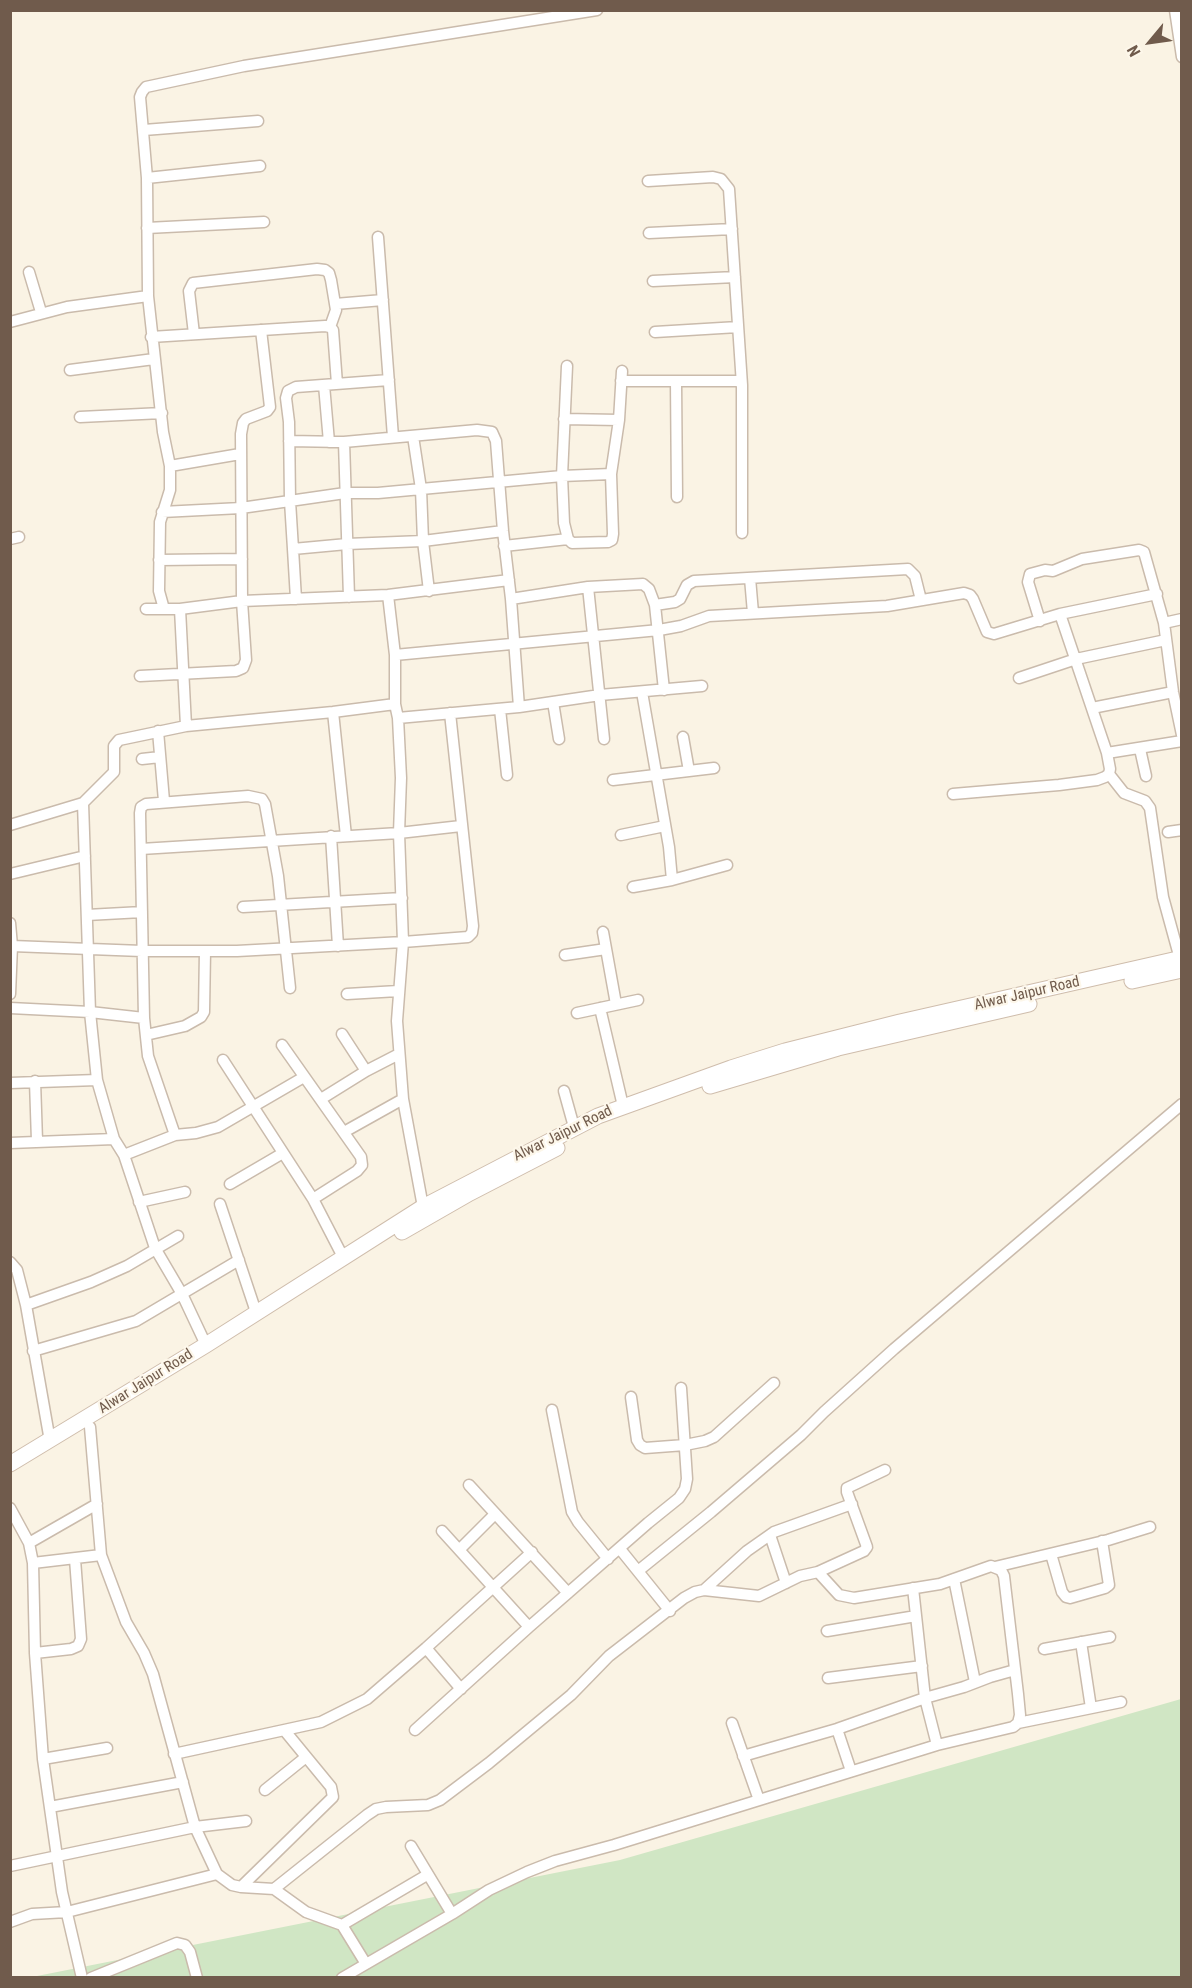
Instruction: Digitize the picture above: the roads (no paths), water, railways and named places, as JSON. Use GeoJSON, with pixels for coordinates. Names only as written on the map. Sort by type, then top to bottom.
{"type":"FeatureCollection","features":[{"type":"Feature","properties":{"kind":"main road","name":"Alwar Jaipur Road"},"geometry":{"type":"LineString","coordinates":[[10,1464],[206,1345],[423,1207],[574,1127],[623,1106],[731,1068],[834,1038],[1181,962]]}},
{"type":"Feature","properties":{"kind":"main road","name":"Alwar Jaipur Road"},"geometry":{"type":"LineString","coordinates":[[10,1475],[425,1218],[606,1124],[687,1093],[799,1058],[1181,962]]}},
{"type":"Feature","properties":{"kind":"street"},"geometry":{"type":"LineString","coordinates":[[164,609],[159,591],[159,560],[162,512],[170,490],[170,465],[163,432],[148,296],[147,178],[140,97],[146,87],[244,66],[597,10]]}},
{"type":"Feature","properties":{"kind":"street"},"geometry":{"type":"LineString","coordinates":[[1175,10],[1182,57]]}},
{"type":"Feature","properties":{"kind":"street"},"geometry":{"type":"LineString","coordinates":[[144,130],[258,121]]}},
{"type":"Feature","properties":{"kind":"street"},"geometry":{"type":"LineString","coordinates":[[147,178],[260,166]]}},
{"type":"Feature","properties":{"kind":"street"},"geometry":{"type":"LineString","coordinates":[[648,181],[713,177],[721,179],[729,189],[742,384],[742,533]]}},
{"type":"Feature","properties":{"kind":"street"},"geometry":{"type":"LineString","coordinates":[[147,228],[264,222]]}},
{"type":"Feature","properties":{"kind":"street"},"geometry":{"type":"LineString","coordinates":[[650,233],[732,229]]}},
{"type":"Feature","properties":{"kind":"street"},"geometry":{"type":"LineString","coordinates":[[378,237],[393,436]]}},
{"type":"Feature","properties":{"kind":"street"},"geometry":{"type":"LineString","coordinates":[[194,334],[189,291],[190,286],[200,281],[325,270],[329,273],[331,280],[336,310],[330,327],[334,338],[337,384]]}},
{"type":"Feature","properties":{"kind":"street"},"geometry":{"type":"LineString","coordinates":[[29,272],[42,312]]}},
{"type":"Feature","properties":{"kind":"street"},"geometry":{"type":"LineString","coordinates":[[653,281],[735,277]]}},
{"type":"Feature","properties":{"kind":"street"},"geometry":{"type":"LineString","coordinates":[[10,322],[67,307],[148,296]]}},
{"type":"Feature","properties":{"kind":"street"},"geometry":{"type":"LineString","coordinates":[[335,304],[383,300]]}},
{"type":"Feature","properties":{"kind":"street"},"geometry":{"type":"LineString","coordinates":[[151,337],[330,327]]}},
{"type":"Feature","properties":{"kind":"street"},"geometry":{"type":"LineString","coordinates":[[655,332],[738,327]]}},
{"type":"Feature","properties":{"kind":"street"},"geometry":{"type":"LineString","coordinates":[[140,676],[236,671],[243,668],[246,660],[242,602],[240,454],[243,423],[246,419],[267,411],[270,407],[261,330]]}},
{"type":"Feature","properties":{"kind":"street"},"geometry":{"type":"LineString","coordinates":[[70,370],[154,359]]}},
{"type":"Feature","properties":{"kind":"street"},"geometry":{"type":"LineString","coordinates":[[567,366],[562,476],[564,524],[568,539],[572,543],[608,543],[612,540],[611,474],[622,376],[676,381],[736,380],[742,384]]}},
{"type":"Feature","properties":{"kind":"street"},"geometry":{"type":"LineString","coordinates":[[296,599],[290,501],[290,441],[286,398],[288,391],[296,387],[390,380]]}},
{"type":"Feature","properties":{"kind":"street"},"geometry":{"type":"LineString","coordinates":[[676,381],[678,497]]}},
{"type":"Feature","properties":{"kind":"street"},"geometry":{"type":"LineString","coordinates":[[324,385],[329,442]]}},
{"type":"Feature","properties":{"kind":"street"},"geometry":{"type":"LineString","coordinates":[[80,417],[162,412]]}},
{"type":"Feature","properties":{"kind":"street"},"geometry":{"type":"LineString","coordinates":[[564,419],[618,420]]}},
{"type":"Feature","properties":{"kind":"street"},"geometry":{"type":"LineString","coordinates":[[290,441],[344,442],[477,430],[492,432],[496,441],[519,707]]}},
{"type":"Feature","properties":{"kind":"street"},"geometry":{"type":"LineString","coordinates":[[413,436],[421,489],[423,541],[429,591]]}},
{"type":"Feature","properties":{"kind":"street"},"geometry":{"type":"LineString","coordinates":[[344,442],[349,597]]}},
{"type":"Feature","properties":{"kind":"street"},"geometry":{"type":"LineString","coordinates":[[170,465],[240,454]]}},
{"type":"Feature","properties":{"kind":"street"},"geometry":{"type":"LineString","coordinates":[[162,512],[241,508],[345,493],[378,493],[562,476],[611,474]]}},
{"type":"Feature","properties":{"kind":"street"},"geometry":{"type":"LineString","coordinates":[[294,549],[423,541],[503,531]]}},
{"type":"Feature","properties":{"kind":"street"},"geometry":{"type":"LineString","coordinates":[[504,546],[568,539]]}},
{"type":"Feature","properties":{"kind":"street"},"geometry":{"type":"LineString","coordinates":[[1040,621],[1028,582],[1034,572],[1053,571],[1082,559],[1139,550],[1144,552],[1164,622],[1173,692],[1182,735]]}},
{"type":"Feature","properties":{"kind":"street"},"geometry":{"type":"LineString","coordinates":[[159,560],[242,559]]}},
{"type":"Feature","properties":{"kind":"street"},"geometry":{"type":"LineString","coordinates":[[655,604],[675,602],[680,599],[687,585],[694,581],[908,569],[915,576],[921,600]]}},
{"type":"Feature","properties":{"kind":"street"},"geometry":{"type":"LineString","coordinates":[[750,578],[753,613]]}},
{"type":"Feature","properties":{"kind":"street"},"geometry":{"type":"LineString","coordinates":[[146,609],[180,609],[242,602],[388,595],[509,580]]}},
{"type":"Feature","properties":{"kind":"street"},"geometry":{"type":"LineString","coordinates":[[511,599],[588,587],[643,584],[649,589],[655,604],[664,690]]}},
{"type":"Feature","properties":{"kind":"street"},"geometry":{"type":"LineString","coordinates":[[588,587],[604,739]]}},
{"type":"Feature","properties":{"kind":"street"},"geometry":{"type":"LineString","coordinates":[[395,655],[659,630],[681,626],[709,616],[887,606],[964,592],[970,595],[987,632],[994,634],[1059,614],[1157,594]]}},
{"type":"Feature","properties":{"kind":"street"},"geometry":{"type":"LineString","coordinates":[[388,595],[395,655],[395,704],[398,718],[401,778],[399,833],[403,942],[397,1021],[403,1099],[423,1207]]}},
{"type":"Feature","properties":{"kind":"street"},"geometry":{"type":"LineString","coordinates":[[180,609],[186,726]]}},
{"type":"Feature","properties":{"kind":"street"},"geometry":{"type":"LineString","coordinates":[[953,794],[1059,785],[1097,780],[1108,774],[1110,769],[1107,753],[1059,614]]}},
{"type":"Feature","properties":{"kind":"street"},"geometry":{"type":"LineString","coordinates":[[1164,622],[1182,619]]}},
{"type":"Feature","properties":{"kind":"street"},"geometry":{"type":"LineString","coordinates":[[1019,678],[1076,658],[1166,640]]}},
{"type":"Feature","properties":{"kind":"street"},"geometry":{"type":"LineString","coordinates":[[398,718],[702,686]]}},
{"type":"Feature","properties":{"kind":"street"},"geometry":{"type":"LineString","coordinates":[[642,692],[672,880]]}},
{"type":"Feature","properties":{"kind":"street"},"geometry":{"type":"LineString","coordinates":[[1092,708],[1173,692]]}},
{"type":"Feature","properties":{"kind":"street"},"geometry":{"type":"LineString","coordinates":[[553,702],[559,739]]}},
{"type":"Feature","properties":{"kind":"street"},"geometry":{"type":"LineString","coordinates":[[10,825],[83,803],[114,772],[116,743],[119,740],[186,726],[395,704]]}},
{"type":"Feature","properties":{"kind":"street"},"geometry":{"type":"LineString","coordinates":[[500,709],[507,775]]}},
{"type":"Feature","properties":{"kind":"street"},"geometry":{"type":"LineString","coordinates":[[333,712],[346,836]]}},
{"type":"Feature","properties":{"kind":"street"},"geometry":{"type":"LineString","coordinates":[[12,946],[142,951],[237,951],[468,937],[472,933],[450,713]]}},
{"type":"Feature","properties":{"kind":"street"},"geometry":{"type":"LineString","coordinates":[[158,731],[164,801]]}},
{"type":"Feature","properties":{"kind":"street"},"geometry":{"type":"LineString","coordinates":[[683,737],[689,771]]}},
{"type":"Feature","properties":{"kind":"street"},"geometry":{"type":"LineString","coordinates":[[1107,753],[1182,741]]}},
{"type":"Feature","properties":{"kind":"street"},"geometry":{"type":"LineString","coordinates":[[1140,748],[1146,776]]}},
{"type":"Feature","properties":{"kind":"street"},"geometry":{"type":"LineString","coordinates":[[142,759],[160,757]]}},
{"type":"Feature","properties":{"kind":"street"},"geometry":{"type":"LineString","coordinates":[[613,780],[714,768]]}},
{"type":"Feature","properties":{"kind":"street"},"geometry":{"type":"LineString","coordinates":[[1108,774],[1124,793],[1145,801],[1150,808],[1163,897],[1181,962]]}},
{"type":"Feature","properties":{"kind":"street"},"geometry":{"type":"LineString","coordinates":[[175,1135],[148,1056],[144,1018],[141,807],[164,801],[248,796],[262,799],[266,804],[282,905],[290,988]]}},
{"type":"Feature","properties":{"kind":"street"},"geometry":{"type":"LineString","coordinates":[[83,803],[90,1012],[97,1080],[114,1139],[124,1155],[155,1248],[182,1294],[206,1345]]}},
{"type":"Feature","properties":{"kind":"street"},"geometry":{"type":"LineString","coordinates":[[141,849],[399,833],[461,826]]}},
{"type":"Feature","properties":{"kind":"street"},"geometry":{"type":"LineString","coordinates":[[621,835],[665,826]]}},
{"type":"Feature","properties":{"kind":"street"},"geometry":{"type":"LineString","coordinates":[[1168,832],[1182,830]]}},
{"type":"Feature","properties":{"kind":"street"},"geometry":{"type":"LineString","coordinates":[[332,836],[338,946]]}},
{"type":"Feature","properties":{"kind":"street"},"geometry":{"type":"LineString","coordinates":[[10,874],[86,856]]}},
{"type":"Feature","properties":{"kind":"street"},"geometry":{"type":"LineString","coordinates":[[633,887],[672,880],[727,865]]}},
{"type":"Feature","properties":{"kind":"street"},"geometry":{"type":"LineString","coordinates":[[243,907],[402,898]]}},
{"type":"Feature","properties":{"kind":"street"},"geometry":{"type":"LineString","coordinates":[[87,915],[142,912]]}},
{"type":"Feature","properties":{"kind":"street"},"geometry":{"type":"LineString","coordinates":[[10,922],[12,946],[10,994]]}},
{"type":"Feature","properties":{"kind":"street"},"geometry":{"type":"LineString","coordinates":[[603,932],[616,1004]]}},
{"type":"Feature","properties":{"kind":"street"},"geometry":{"type":"LineString","coordinates":[[565,955],[606,949]]}},
{"type":"Feature","properties":{"kind":"street"},"geometry":{"type":"LineString","coordinates":[[146,1035],[185,1026],[201,1017],[204,1012],[205,951]]}},
{"type":"Feature","properties":{"kind":"street"},"geometry":{"type":"LineString","coordinates":[[347,994],[398,991]]}},
{"type":"Feature","properties":{"kind":"street"},"geometry":{"type":"LineString","coordinates":[[577,1013],[638,1000]]}},
{"type":"Feature","properties":{"kind":"street"},"geometry":{"type":"LineString","coordinates":[[10,1008],[90,1012],[144,1018]]}},
{"type":"Feature","properties":{"kind":"street"},"geometry":{"type":"LineString","coordinates":[[600,1008],[623,1106]]}},
{"type":"Feature","properties":{"kind":"street"},"geometry":{"type":"LineString","coordinates":[[342,1034],[366,1071]]}},
{"type":"Feature","properties":{"kind":"street"},"geometry":{"type":"LineString","coordinates":[[282,1045],[361,1157],[362,1165],[357,1171],[313,1199]]}},
{"type":"Feature","properties":{"kind":"street"},"geometry":{"type":"LineString","coordinates":[[321,1099],[399,1054]]}},
{"type":"Feature","properties":{"kind":"street"},"geometry":{"type":"LineString","coordinates":[[223,1060],[313,1199],[343,1257]]}},
{"type":"Feature","properties":{"kind":"street"},"geometry":{"type":"LineString","coordinates":[[124,1155],[175,1135],[218,1127],[304,1077]]}},
{"type":"Feature","properties":{"kind":"street"},"geometry":{"type":"LineString","coordinates":[[10,1083],[97,1080]]}},
{"type":"Feature","properties":{"kind":"street"},"geometry":{"type":"LineString","coordinates":[[35,1081],[37,1141]]}},
{"type":"Feature","properties":{"kind":"street"},"geometry":{"type":"LineString","coordinates":[[564,1091],[574,1127]]}},
{"type":"Feature","properties":{"kind":"street"},"geometry":{"type":"LineString","coordinates":[[345,1132],[403,1099]]}},
{"type":"Feature","properties":{"kind":"street"},"geometry":{"type":"LineString","coordinates":[[638,1571],[801,1435],[894,1349],[1182,1104]]}},
{"type":"Feature","properties":{"kind":"street"},"geometry":{"type":"LineString","coordinates":[[10,1143],[114,1139]]}},
{"type":"Feature","properties":{"kind":"street"},"geometry":{"type":"LineString","coordinates":[[230,1184],[283,1153]]}},
{"type":"Feature","properties":{"kind":"street"},"geometry":{"type":"LineString","coordinates":[[139,1202],[185,1192]]}},
{"type":"Feature","properties":{"kind":"street"},"geometry":{"type":"LineString","coordinates":[[220,1204],[256,1312]]}},
{"type":"Feature","properties":{"kind":"street"},"geometry":{"type":"LineString","coordinates":[[26,1305],[91,1282],[127,1266],[178,1236]]}},
{"type":"Feature","properties":{"kind":"street"},"geometry":{"type":"LineString","coordinates":[[33,1352],[145,1317],[239,1260]]}},
{"type":"Feature","properties":{"kind":"street"},"geometry":{"type":"LineString","coordinates":[[10,1262],[17,1270],[26,1305],[50,1441]]}},
{"type":"Feature","properties":{"kind":"street"},"geometry":{"type":"LineString","coordinates":[[631,1397],[637,1440],[640,1445],[645,1448],[685,1445],[705,1442],[714,1437],[774,1383]]}},
{"type":"Feature","properties":{"kind":"street"},"geometry":{"type":"LineString","coordinates":[[415,1730],[648,1522],[680,1498],[685,1489],[687,1468],[681,1388]]}},
{"type":"Feature","properties":{"kind":"street"},"geometry":{"type":"LineString","coordinates":[[552,1410],[572,1512],[608,1559]]}},
{"type":"Feature","properties":{"kind":"street"},"geometry":{"type":"LineString","coordinates":[[90,1427],[102,1555],[126,1622],[153,1674],[195,1827],[217,1874],[232,1885],[274,1889],[306,1912],[342,1924],[366,1964]]}},
{"type":"Feature","properties":{"kind":"street"},"geometry":{"type":"LineString","coordinates":[[704,1590],[759,1596],[800,1576],[818,1572],[864,1551],[867,1547],[847,1492],[848,1488],[885,1470]]}},
{"type":"Feature","properties":{"kind":"street"},"geometry":{"type":"LineString","coordinates":[[469,1485],[568,1593]]}},
{"type":"Feature","properties":{"kind":"street"},"geometry":{"type":"LineString","coordinates":[[29,1543],[97,1504]]}},
{"type":"Feature","properties":{"kind":"street"},"geometry":{"type":"LineString","coordinates":[[274,1889],[376,1809],[428,1805],[440,1800],[571,1695],[609,1656],[684,1598],[704,1590],[747,1551],[770,1535],[852,1504]]}},
{"type":"Feature","properties":{"kind":"street"},"geometry":{"type":"LineString","coordinates":[[10,1508],[29,1543],[33,1563],[35,1653],[44,1759],[56,1858],[82,1977]]}},
{"type":"Feature","properties":{"kind":"street"},"geometry":{"type":"LineString","coordinates":[[460,1550],[495,1514]]}},
{"type":"Feature","properties":{"kind":"street"},"geometry":{"type":"LineString","coordinates":[[995,1567],[1150,1527]]}},
{"type":"Feature","properties":{"kind":"street"},"geometry":{"type":"LineString","coordinates":[[442,1531],[529,1627]]}},
{"type":"Feature","properties":{"kind":"street"},"geometry":{"type":"LineString","coordinates":[[770,1535],[786,1583]]}},
{"type":"Feature","properties":{"kind":"street"},"geometry":{"type":"LineString","coordinates":[[1050,1554],[1062,1592],[1070,1598],[1105,1588],[1108,1585],[1102,1541]]}},
{"type":"Feature","properties":{"kind":"street"},"geometry":{"type":"LineString","coordinates":[[620,1549],[669,1611]]}},
{"type":"Feature","properties":{"kind":"street"},"geometry":{"type":"LineString","coordinates":[[174,1754],[321,1722],[367,1699],[532,1552]]}},
{"type":"Feature","properties":{"kind":"street"},"geometry":{"type":"LineString","coordinates":[[33,1563],[102,1555]]}},
{"type":"Feature","properties":{"kind":"street"},"geometry":{"type":"LineString","coordinates":[[35,1653],[71,1649],[78,1646],[81,1639],[75,1559]]}},
{"type":"Feature","properties":{"kind":"street"},"geometry":{"type":"LineString","coordinates":[[818,1572],[833,1590],[847,1598],[940,1584],[991,1566],[1001,1569],[1004,1576],[1020,1715],[1018,1723]]}},
{"type":"Feature","properties":{"kind":"street"},"geometry":{"type":"LineString","coordinates":[[954,1579],[975,1682]]}},
{"type":"Feature","properties":{"kind":"street"},"geometry":{"type":"LineString","coordinates":[[913,1588],[925,1698],[937,1745]]}},
{"type":"Feature","properties":{"kind":"street"},"geometry":{"type":"LineString","coordinates":[[827,1631],[916,1616]]}},
{"type":"Feature","properties":{"kind":"street"},"geometry":{"type":"LineString","coordinates":[[1044,1648],[1110,1637]]}},
{"type":"Feature","properties":{"kind":"street"},"geometry":{"type":"LineString","coordinates":[[1082,1642],[1091,1708]]}},
{"type":"Feature","properties":{"kind":"street"},"geometry":{"type":"LineString","coordinates":[[426,1648],[461,1689]]}},
{"type":"Feature","properties":{"kind":"street"},"geometry":{"type":"LineString","coordinates":[[828,1678],[922,1666]]}},
{"type":"Feature","properties":{"kind":"street"},"geometry":{"type":"LineString","coordinates":[[743,1756],[837,1730],[925,1698],[1015,1670]]}},
{"type":"Feature","properties":{"kind":"street"},"geometry":{"type":"LineString","coordinates":[[342,1977],[452,1914],[489,1890],[555,1861],[937,1745],[1013,1727],[1018,1723],[1121,1702]]}},
{"type":"Feature","properties":{"kind":"street"},"geometry":{"type":"LineString","coordinates":[[732,1723],[759,1800]]}},
{"type":"Feature","properties":{"kind":"street"},"geometry":{"type":"LineString","coordinates":[[837,1730],[850,1771]]}},
{"type":"Feature","properties":{"kind":"street"},"geometry":{"type":"LineString","coordinates":[[241,1887],[333,1797],[331,1787],[285,1731]]}},
{"type":"Feature","properties":{"kind":"street"},"geometry":{"type":"LineString","coordinates":[[44,1759],[107,1748]]}},
{"type":"Feature","properties":{"kind":"street"},"geometry":{"type":"LineString","coordinates":[[265,1790],[306,1757]]}},
{"type":"Feature","properties":{"kind":"street"},"geometry":{"type":"LineString","coordinates":[[50,1808],[183,1782]]}},
{"type":"Feature","properties":{"kind":"street"},"geometry":{"type":"LineString","coordinates":[[10,1866],[195,1827],[246,1821]]}},
{"type":"Feature","properties":{"kind":"street"},"geometry":{"type":"LineString","coordinates":[[411,1846],[452,1914]]}},
{"type":"Feature","properties":{"kind":"street"},"geometry":{"type":"LineString","coordinates":[[10,1922],[32,1914],[67,1912],[217,1874]]}},
{"type":"Feature","properties":{"kind":"street"},"geometry":{"type":"LineString","coordinates":[[342,1924],[427,1875]]}},
{"type":"Feature","properties":{"kind":"street"},"geometry":{"type":"LineString","coordinates":[[91,1977],[177,1943],[185,1945],[190,1952],[197,1977]]}}]}
